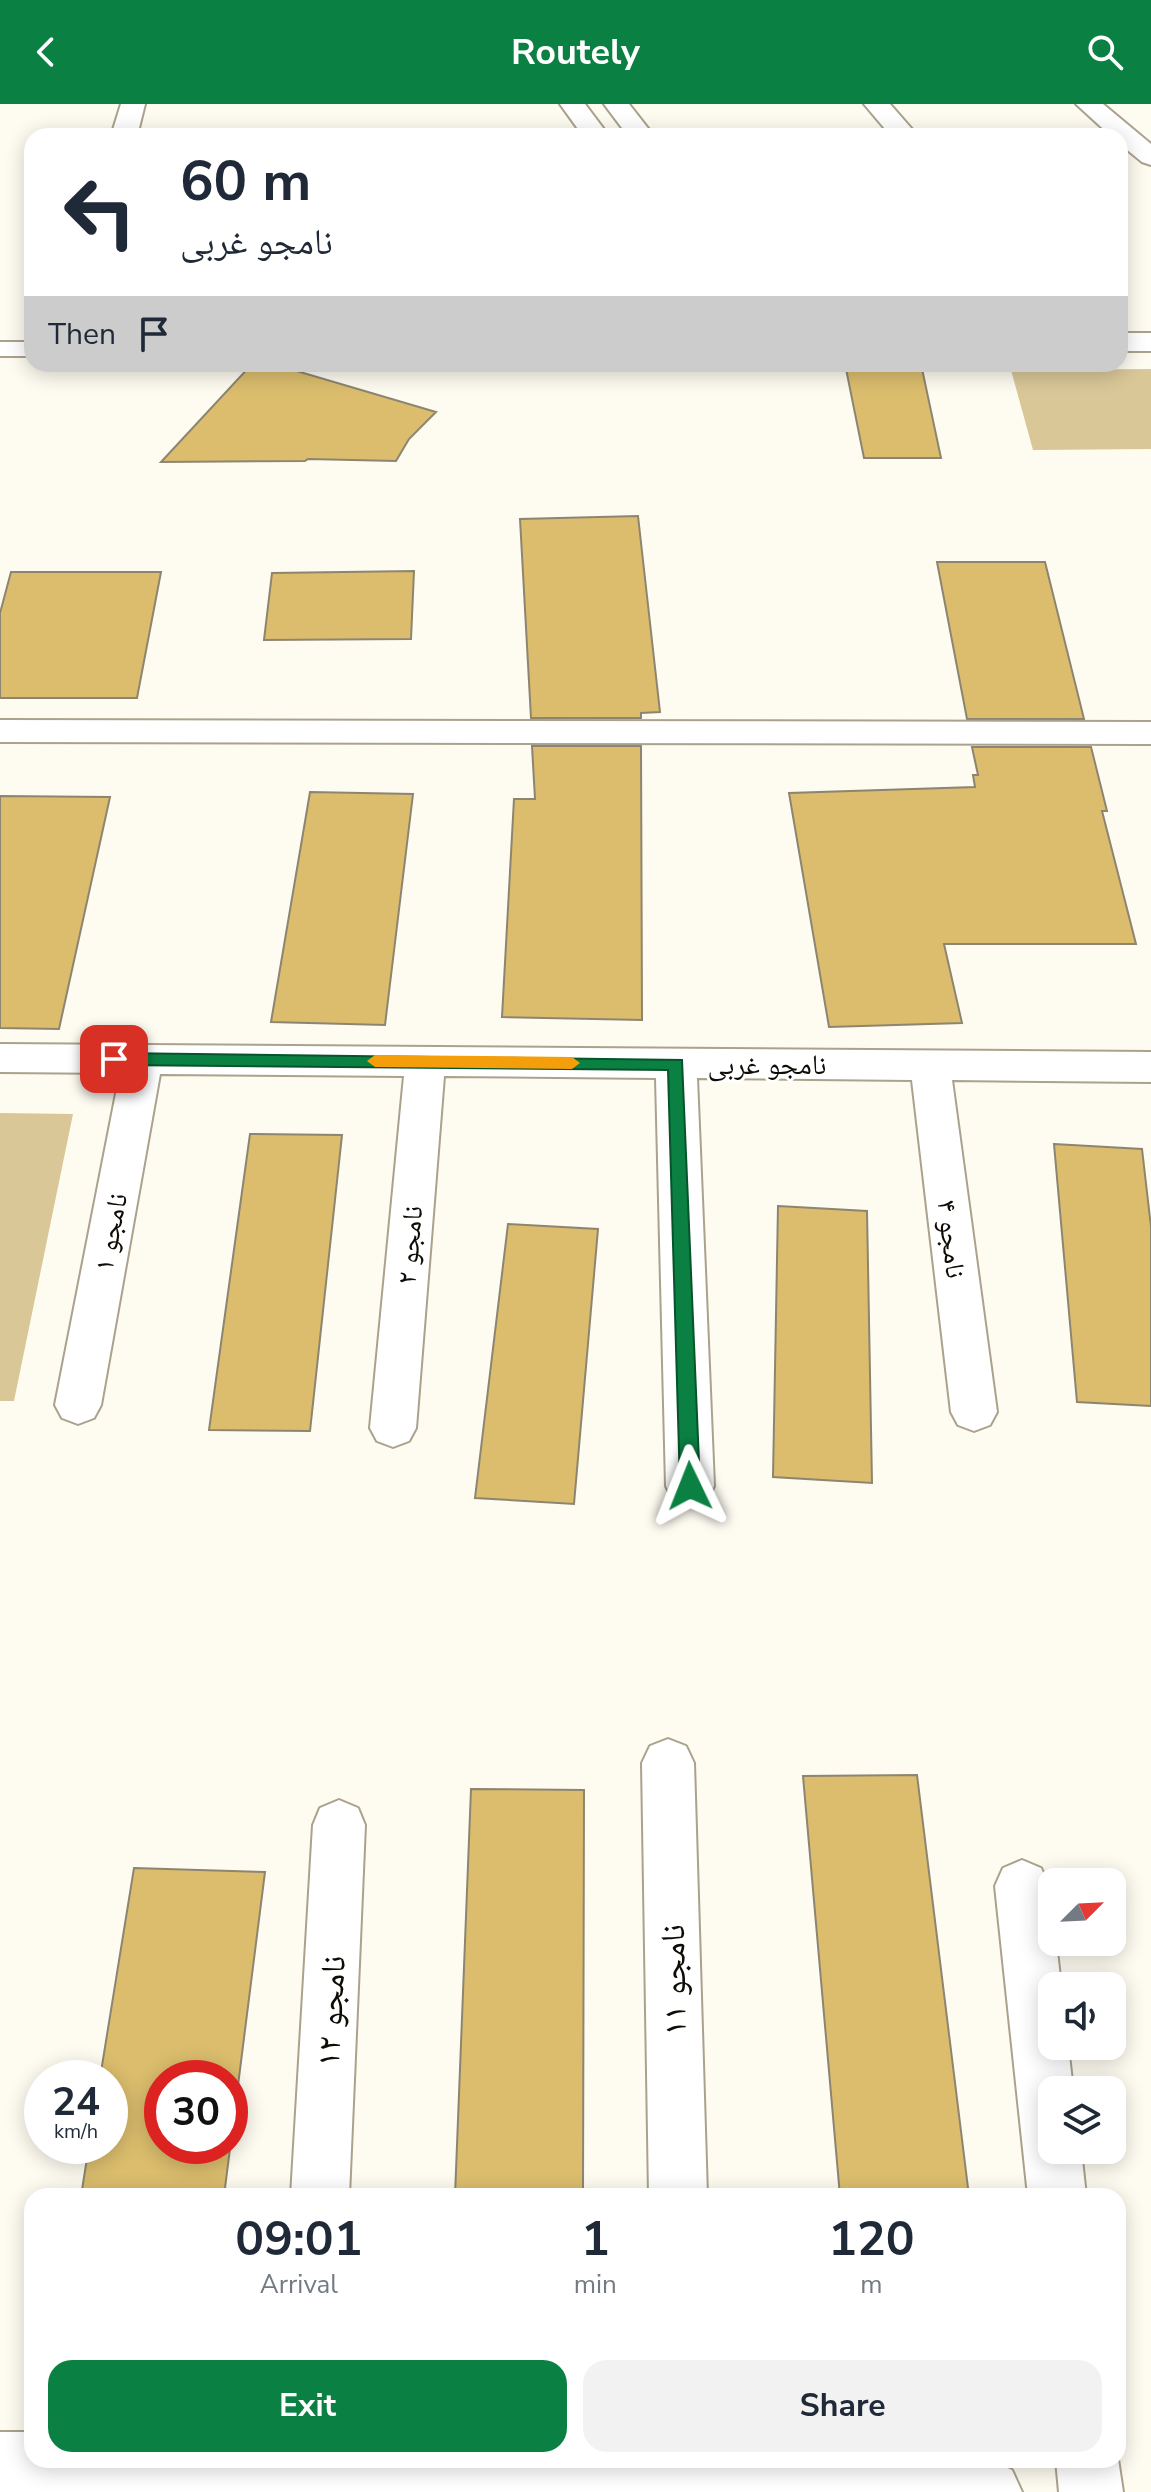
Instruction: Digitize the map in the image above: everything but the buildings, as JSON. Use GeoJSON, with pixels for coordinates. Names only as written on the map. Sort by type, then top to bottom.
{"type":"FeatureCollection","features":[{"type":"Feature","properties":{"kind":"street"},"geometry":{"type":"LineString","coordinates":[[126,128],[133,104]]}},
{"type":"Feature","properties":{"kind":"street"},"geometry":{"type":"LineString","coordinates":[[572,104],[590,128]]}},
{"type":"Feature","properties":{"kind":"street"},"geometry":{"type":"LineString","coordinates":[[616,104],[635,128]]}},
{"type":"Feature","properties":{"kind":"street"},"geometry":{"type":"LineString","coordinates":[[876,104],[898,128]]}},
{"type":"Feature","properties":{"kind":"street"},"geometry":{"type":"LineString","coordinates":[[1088,104],[1117,128]]}},
{"type":"Feature","properties":{"kind":"street"},"geometry":{"type":"LineString","coordinates":[[1128,138],[1151,157]]}},
{"type":"Feature","properties":{"kind":"street"},"geometry":{"type":"LineString","coordinates":[[1128,342],[1151,342]]}},
{"type":"Feature","properties":{"kind":"street"},"geometry":{"type":"LineString","coordinates":[[0,731],[1151,733]]}},
{"type":"Feature","properties":{"kind":"street","name":"نامجو غربی"},"geometry":{"type":"LineString","coordinates":[[0,1058],[1151,1067]]}},
{"type":"Feature","properties":{"kind":"street","name":"نامجو ۱"},"geometry":{"type":"LineString","coordinates":[[78,1405],[143,1059]]}},
{"type":"Feature","properties":{"kind":"street","name":"نامجو ۲"},"geometry":{"type":"LineString","coordinates":[[393,1428],[425,1062]]}},
{"type":"Feature","properties":{"kind":"street"},"geometry":{"type":"LineString","coordinates":[[676,1064],[690,1486]]}},
{"type":"Feature","properties":{"kind":"street","name":"نامجو ۴"},"geometry":{"type":"LineString","coordinates":[[930,1065],[974,1412]]}},
{"type":"Feature","properties":{"kind":"street","name":"نامجو ۱۱"},"geometry":{"type":"LineString","coordinates":[[668,1763],[678,2188]]}},
{"type":"Feature","properties":{"kind":"street","name":"نامجو ۱۲"},"geometry":{"type":"LineString","coordinates":[[320,2188],[339,1825]]}},
{"type":"Feature","properties":{"kind":"street"},"geometry":{"type":"LineString","coordinates":[[1022,1886],[1056,2188]]}},
{"type":"Feature","properties":{"kind":"street"},"geometry":{"type":"LineString","coordinates":[[0,2463],[24,2463]]}},
{"type":"Feature","properties":{"kind":"street"},"geometry":{"type":"LineString","coordinates":[[458,2468],[684,2471],[990,2492]]}},
{"type":"Feature","properties":{"kind":"street"},"geometry":{"type":"LineString","coordinates":[[1088,2468],[1091,2492]]}},
{"type":"Feature","properties":{"kind":"lane"},"geometry":{"type":"LineString","coordinates":[[0,349],[24,349]]}},
{"type":"Feature","properties":{"kind":"shaded area"},"geometry":{"type":"Polygon","coordinates":[[[1128,369],[1151,369],[1151,449],[1033,450],[1012,372],[1128,372],[1128,369]]]}},
{"type":"Feature","properties":{"kind":"shaded area"},"geometry":{"type":"Polygon","coordinates":[[[0,1113],[73,1114],[14,1401],[0,1401],[0,1113]]]}},
{"type":"Feature","properties":{"kind":"slow traffic"},"geometry":{"type":"LineString","coordinates":[[375,1061],[572,1063]]}},
{"type":"Feature","properties":{"kind":"route"},"geometry":{"type":"LineString","coordinates":[[114,1059],[676,1064],[690,1486]]}}]}
